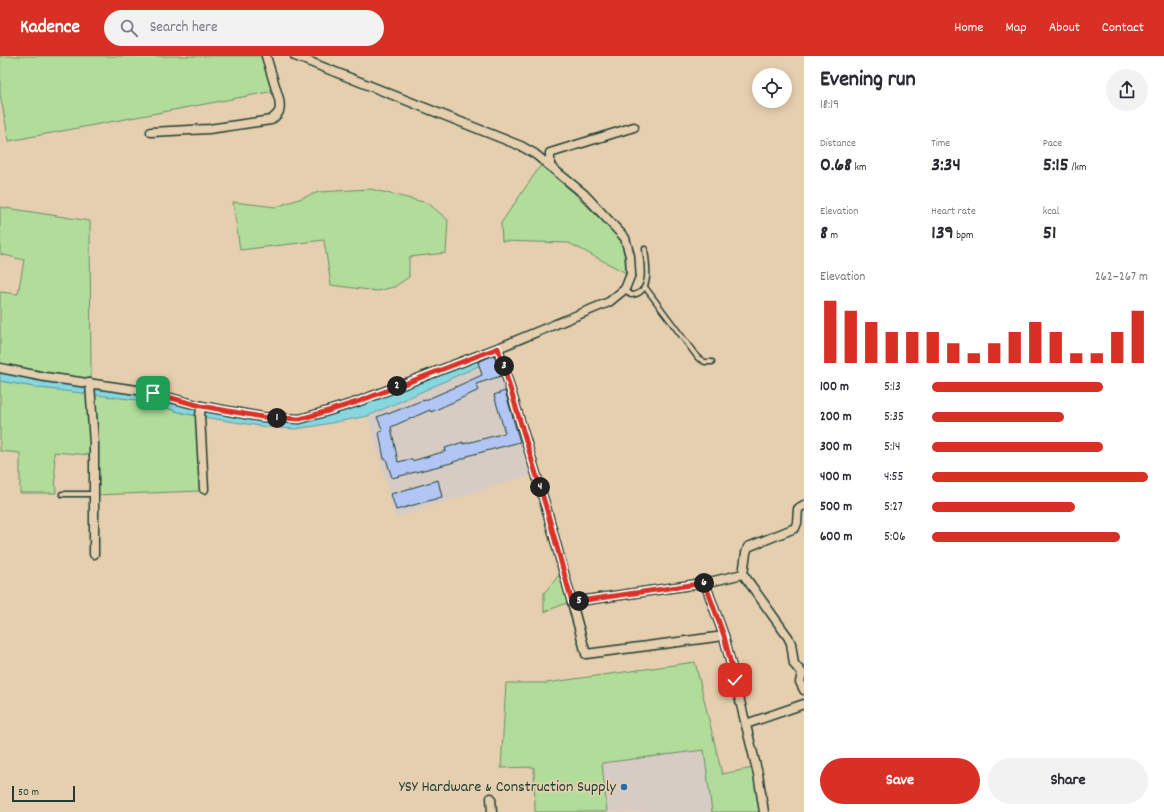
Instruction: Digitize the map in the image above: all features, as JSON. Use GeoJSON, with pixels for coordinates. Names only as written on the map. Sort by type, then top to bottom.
{"type":"FeatureCollection","features":[{"type":"Feature","properties":{"kind":"street"},"geometry":{"type":"LineString","coordinates":[[151,132],[209,128],[272,120],[279,114],[280,106],[266,56]]}},
{"type":"Feature","properties":{"kind":"street"},"geometry":{"type":"LineString","coordinates":[[0,368],[144,391],[201,406],[262,417],[300,419],[357,402],[498,348],[609,302],[625,289],[631,274],[630,256],[624,238],[584,194],[535,154],[521,146],[295,56]]}},
{"type":"Feature","properties":{"kind":"street"},"geometry":{"type":"LineString","coordinates":[[550,166],[550,154],[634,127]]}},
{"type":"Feature","properties":{"kind":"street"},"geometry":{"type":"LineString","coordinates":[[498,348],[546,507],[586,654],[724,636]]}},
{"type":"Feature","properties":{"kind":"street"},"geometry":{"type":"LineString","coordinates":[[90,383],[94,444],[94,554]]}},
{"type":"Feature","properties":{"kind":"street"},"geometry":{"type":"LineString","coordinates":[[201,406],[200,416],[204,489]]}},
{"type":"Feature","properties":{"kind":"street"},"geometry":{"type":"LineString","coordinates":[[804,505],[798,509],[795,528],[748,547],[743,574],[788,637],[791,643],[794,664],[802,673],[800,682],[804,690]]}},
{"type":"Feature","properties":{"kind":"street"},"geometry":{"type":"LineString","coordinates":[[572,602],[705,583],[743,574]]}},
{"type":"Feature","properties":{"kind":"street"},"geometry":{"type":"LineString","coordinates":[[705,583],[724,636],[758,774],[764,812]]}},
{"type":"Feature","properties":{"kind":"street"},"geometry":{"type":"LineString","coordinates":[[746,724],[804,704]]}},
{"type":"Feature","properties":{"kind":"street"},"geometry":{"type":"LineString","coordinates":[[491,798],[492,812]]}},
{"type":"Feature","properties":{"kind":"lane"},"geometry":{"type":"LineString","coordinates":[[625,289],[631,295],[636,295],[645,287],[648,270],[645,249]]}},
{"type":"Feature","properties":{"kind":"lane"},"geometry":{"type":"LineString","coordinates":[[645,287],[698,358],[706,362],[712,362]]}},
{"type":"Feature","properties":{"kind":"lane"},"geometry":{"type":"LineString","coordinates":[[62,494],[94,494]]}},
{"type":"Feature","properties":{"kind":"shaded area"},"geometry":{"type":"Polygon","coordinates":[[[496,358],[531,475],[395,518],[368,416],[496,358]]]}},
{"type":"Feature","properties":{"kind":"shaded area"},"geometry":{"type":"Polygon","coordinates":[[[704,750],[712,812],[607,812],[602,763],[704,750]]]}},
{"type":"Feature","properties":{"kind":"green space"},"geometry":{"type":"Polygon","coordinates":[[[0,56],[264,56],[274,91],[9,141],[0,94],[0,56]]]}},
{"type":"Feature","properties":{"kind":"green space"},"geometry":{"type":"Polygon","coordinates":[[[541,165],[574,193],[621,240],[625,257],[626,273],[569,243],[502,241],[501,223],[541,165]]]}},
{"type":"Feature","properties":{"kind":"green space"},"geometry":{"type":"Polygon","coordinates":[[[370,189],[428,203],[448,220],[446,253],[409,257],[409,277],[394,287],[377,291],[331,285],[324,240],[240,250],[233,202],[276,207],[319,192],[370,189]]]}},
{"type":"Feature","properties":{"kind":"green space"},"geometry":{"type":"Polygon","coordinates":[[[0,207],[90,221],[91,379],[33,371],[0,364],[0,292],[18,294],[24,260],[0,254],[0,207]]]}},
{"type":"Feature","properties":{"kind":"green space"},"geometry":{"type":"Polygon","coordinates":[[[0,381],[40,388],[87,393],[91,455],[54,452],[56,493],[20,493],[20,453],[0,451],[0,381]]]}},
{"type":"Feature","properties":{"kind":"green space"},"geometry":{"type":"Polygon","coordinates":[[[94,394],[146,401],[179,412],[197,416],[200,491],[96,495],[94,394]]]}},
{"type":"Feature","properties":{"kind":"green space"},"geometry":{"type":"Polygon","coordinates":[[[561,573],[569,602],[544,612],[544,593],[561,573]]]}},
{"type":"Feature","properties":{"kind":"green space"},"geometry":{"type":"Polygon","coordinates":[[[695,662],[722,774],[753,768],[760,812],[712,812],[704,750],[602,763],[607,812],[535,812],[534,767],[501,768],[506,683],[546,683],[695,662]]]}},
{"type":"Feature","properties":{"kind":"water"},"geometry":{"type":"Polygon","coordinates":[[[502,350],[505,356],[496,358],[368,416],[295,429],[266,427],[197,416],[179,412],[146,401],[40,388],[0,381],[0,371],[52,381],[143,395],[182,405],[272,421],[303,423],[357,406],[502,350]]]}},
{"type":"Feature","properties":{"kind":"building"},"geometry":{"type":"Polygon","coordinates":[[[494,355],[501,376],[476,384],[479,390],[451,403],[431,412],[430,410],[391,427],[398,462],[411,459],[412,461],[446,451],[445,448],[463,442],[463,444],[505,433],[494,395],[505,391],[520,442],[467,456],[451,463],[392,478],[386,459],[384,459],[379,432],[383,431],[377,417],[423,401],[482,375],[478,362],[494,355]]]}},
{"type":"Feature","properties":{"kind":"building"},"geometry":{"type":"Polygon","coordinates":[[[438,480],[442,497],[396,510],[391,494],[438,480]]]}},
{"type":"Feature","properties":{"kind":"place","name":"YSY Hardware & Construction Supply"},"geometry":{"type":"Point","coordinates":[624,787]}},
{"type":"Feature","properties":{"kind":"route"},"geometry":{"type":"LineString","coordinates":[[153,393],[182,402],[262,417],[300,419],[357,402],[418,377],[498,348],[546,507],[572,602],[705,583],[724,636],[735,680]]}}]}
